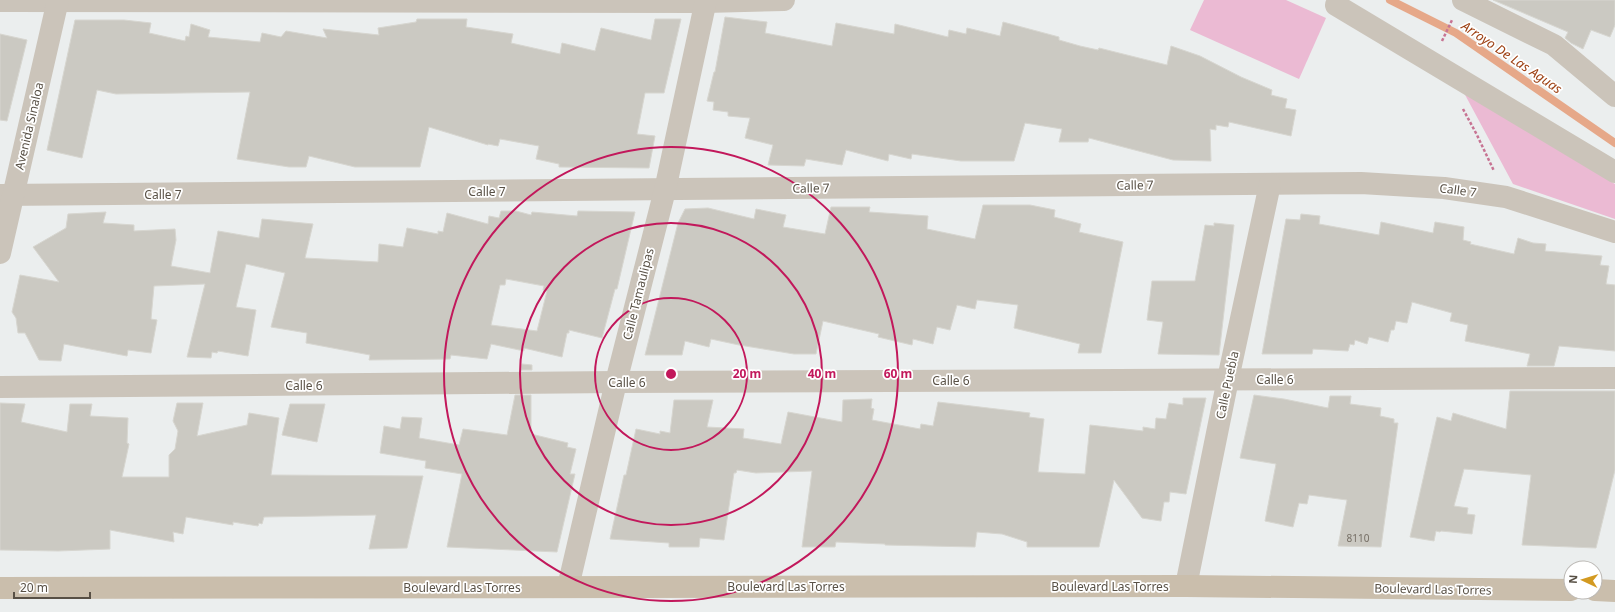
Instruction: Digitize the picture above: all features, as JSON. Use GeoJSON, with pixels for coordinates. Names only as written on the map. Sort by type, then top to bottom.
{"type":"FeatureCollection","features":[{"type":"Feature","properties":{"kind":"main road","name":"Boulevard Las Torres"},"geometry":{"type":"LineString","coordinates":[[0,588],[1186,586],[1563,590]]}},
{"type":"Feature","properties":{"kind":"main road"},"geometry":{"type":"LineString","coordinates":[[1603,590],[1615,591]]}},
{"type":"Feature","properties":{"kind":"street","name":"Avenida Sinaloa"},"geometry":{"type":"LineString","coordinates":[[0,253],[6,195],[58,0]]}},
{"type":"Feature","properties":{"kind":"street"},"geometry":{"type":"LineString","coordinates":[[0,1],[784,0]]}},
{"type":"Feature","properties":{"kind":"street"},"geometry":{"type":"LineString","coordinates":[[1463,0],[1554,45],[1615,96]]}},
{"type":"Feature","properties":{"kind":"street","name":"Calle Tamaulipas"},"geometry":{"type":"LineString","coordinates":[[568,587],[616,382],[665,190],[706,1]]}},
{"type":"Feature","properties":{"kind":"street"},"geometry":{"type":"LineString","coordinates":[[1336,5],[1615,172]]}},
{"type":"Feature","properties":{"kind":"street","name":"Calle 7"},"geometry":{"type":"LineString","coordinates":[[6,195],[1361,183],[1444,188],[1506,197],[1615,232]]}},
{"type":"Feature","properties":{"kind":"street","name":"Calle Puebla"},"geometry":{"type":"LineString","coordinates":[[1186,586],[1228,379],[1270,184]]}},
{"type":"Feature","properties":{"kind":"street","name":"Calle 6"},"geometry":{"type":"LineString","coordinates":[[0,388],[616,382],[1615,378]]}},
{"type":"Feature","properties":{"kind":"path"},"geometry":{"type":"LineString","coordinates":[[1439,46],[1452,20]]}},
{"type":"Feature","properties":{"kind":"shaded area"},"geometry":{"type":"Polygon","coordinates":[[[1204,0],[1286,0],[1326,18],[1299,79],[1190,30],[1204,0]]]}},
{"type":"Feature","properties":{"kind":"shaded area"},"geometry":{"type":"Polygon","coordinates":[[[1463,91],[1490,109],[1615,184],[1615,219],[1513,184],[1463,91]]]}},
{"type":"Feature","properties":{"kind":"building"},"geometry":{"type":"Polygon","coordinates":[[[1493,0],[1615,0],[1615,25],[1610,37],[1591,30],[1583,49],[1565,38],[1568,32],[1493,0]]]}},
{"type":"Feature","properties":{"kind":"building"},"geometry":{"type":"Polygon","coordinates":[[[725,17],[767,22],[765,33],[832,46],[836,23],[894,34],[895,24],[948,37],[949,30],[966,34],[967,28],[1000,36],[1003,22],[1059,37],[1059,40],[1080,46],[1098,50],[1099,48],[1167,65],[1171,46],[1200,56],[1241,77],[1272,90],[1271,95],[1287,99],[1285,108],[1296,110],[1291,136],[1229,122],[1228,127],[1216,125],[1216,130],[1210,129],[1211,161],[1173,160],[1089,138],[1088,142],[1059,142],[1062,129],[1025,123],[1014,161],[961,161],[912,154],[911,159],[889,154],[888,161],[846,150],[842,165],[806,159],[804,166],[768,165],[773,145],[745,138],[750,118],[728,116],[728,112],[713,110],[714,102],[707,101],[715,72],[725,17]]]}},
{"type":"Feature","properties":{"kind":"building"},"geometry":{"type":"Polygon","coordinates":[[[417,19],[467,19],[466,27],[513,34],[511,43],[560,54],[562,43],[595,51],[601,28],[651,40],[655,19],[681,19],[664,93],[645,93],[637,134],[655,136],[649,168],[559,167],[559,164],[536,159],[539,146],[500,139],[498,146],[488,145],[429,127],[420,167],[355,167],[309,156],[306,167],[289,167],[237,159],[250,92],[116,94],[97,90],[82,158],[47,150],[75,20],[124,20],[151,23],[149,33],[185,41],[186,36],[189,37],[191,24],[210,30],[208,37],[260,42],[262,33],[281,37],[286,31],[327,38],[323,29],[379,35],[378,28],[416,22],[417,19]]]}},
{"type":"Feature","properties":{"kind":"building"},"geometry":{"type":"Polygon","coordinates":[[[0,34],[27,40],[7,121],[0,120],[0,34]]]}},
{"type":"Feature","properties":{"kind":"building"},"geometry":{"type":"Polygon","coordinates":[[[983,205],[1030,205],[1055,210],[1054,217],[1081,224],[1079,232],[1123,242],[1101,353],[1078,353],[1080,344],[1014,328],[1018,305],[977,300],[975,309],[957,305],[950,330],[937,327],[933,344],[913,339],[912,345],[878,337],[879,334],[823,321],[816,354],[794,354],[711,339],[709,347],[685,341],[682,355],[645,355],[678,223],[685,209],[708,208],[754,219],[756,209],[786,215],[783,227],[825,234],[831,207],[870,207],[869,212],[928,216],[927,229],[975,239],[983,205]]]}},
{"type":"Feature","properties":{"kind":"building"},"geometry":{"type":"Polygon","coordinates":[[[501,211],[516,211],[531,215],[532,212],[577,216],[578,211],[635,212],[617,289],[615,289],[602,338],[569,330],[562,357],[524,348],[524,351],[491,344],[487,359],[451,355],[450,359],[369,360],[370,355],[306,343],[307,333],[271,327],[285,273],[246,264],[236,307],[256,310],[248,356],[218,351],[217,353],[212,352],[211,358],[187,357],[205,284],[154,286],[151,319],[157,320],[151,353],[128,350],[127,356],[64,344],[61,361],[39,360],[25,333],[18,333],[16,318],[12,312],[20,275],[59,282],[33,247],[66,228],[68,214],[106,212],[103,223],[134,225],[134,231],[175,229],[176,240],[171,266],[210,273],[218,231],[259,238],[262,219],[313,224],[305,258],[378,262],[379,244],[403,247],[407,228],[438,234],[438,231],[443,232],[447,213],[488,224],[489,216],[499,218],[501,211]],[[506,279],[505,285],[500,285],[491,325],[537,331],[547,291],[543,290],[544,286],[506,279]]]}},
{"type":"Feature","properties":{"kind":"building"},"geometry":{"type":"Polygon","coordinates":[[[1301,214],[1320,216],[1319,224],[1379,235],[1381,222],[1433,233],[1435,222],[1464,227],[1463,240],[1471,242],[1470,244],[1514,254],[1518,238],[1533,243],[1546,244],[1545,251],[1602,256],[1600,265],[1609,266],[1606,284],[1615,285],[1615,351],[1559,346],[1554,366],[1527,366],[1530,354],[1465,341],[1468,325],[1450,321],[1452,313],[1412,302],[1407,323],[1396,321],[1394,330],[1391,330],[1388,342],[1369,337],[1367,344],[1355,340],[1354,345],[1350,344],[1348,351],[1313,349],[1312,354],[1262,354],[1286,219],[1300,220],[1301,214]]]}},
{"type":"Feature","properties":{"kind":"building"},"geometry":{"type":"Polygon","coordinates":[[[1214,223],[1234,225],[1219,355],[1158,354],[1163,322],[1147,320],[1152,281],[1195,281],[1205,225],[1214,226],[1214,223]]]}},
{"type":"Feature","properties":{"kind":"building"},"geometry":{"type":"Polygon","coordinates":[[[522,364],[532,365],[532,370],[521,370],[522,364]]]}},
{"type":"Feature","properties":{"kind":"building"},"geometry":{"type":"Polygon","coordinates":[[[1510,391],[1615,391],[1615,470],[1596,548],[1522,545],[1531,475],[1464,469],[1454,506],[1468,508],[1467,514],[1475,515],[1472,534],[1436,531],[1434,541],[1410,537],[1437,417],[1451,421],[1453,413],[1506,429],[1510,391]]]}},
{"type":"Feature","properties":{"kind":"building"},"geometry":{"type":"Polygon","coordinates":[[[515,395],[531,395],[531,434],[568,443],[567,447],[576,449],[570,474],[575,474],[557,552],[447,547],[462,474],[425,468],[426,461],[380,453],[384,426],[400,429],[402,417],[422,418],[419,438],[459,445],[463,429],[507,435],[515,395]]]}},
{"type":"Feature","properties":{"kind":"building"},"geometry":{"type":"Polygon","coordinates":[[[1254,395],[1284,399],[1328,408],[1330,396],[1351,396],[1350,404],[1381,408],[1380,416],[1394,419],[1394,423],[1398,423],[1381,547],[1338,546],[1347,500],[1309,495],[1307,504],[1299,503],[1293,527],[1265,521],[1276,464],[1240,458],[1254,395]]]}},
{"type":"Feature","properties":{"kind":"building"},"geometry":{"type":"Polygon","coordinates":[[[1183,398],[1206,398],[1186,494],[1170,492],[1169,502],[1164,502],[1161,521],[1142,518],[1114,480],[1099,547],[1027,547],[1027,542],[1002,534],[977,532],[975,547],[885,545],[836,542],[835,547],[802,547],[812,471],[756,473],[737,470],[736,473],[734,473],[724,540],[700,538],[699,547],[669,547],[669,543],[610,539],[636,429],[660,434],[660,431],[670,433],[674,400],[713,400],[707,427],[744,429],[743,438],[781,444],[788,412],[842,422],[843,400],[872,399],[871,408],[874,409],[872,420],[920,429],[921,424],[933,426],[938,402],[1030,413],[1029,417],[1044,419],[1038,472],[1085,474],[1090,425],[1143,431],[1143,427],[1155,429],[1156,418],[1166,419],[1169,403],[1183,405],[1183,398]]]}},
{"type":"Feature","properties":{"kind":"building"},"geometry":{"type":"Polygon","coordinates":[[[0,403],[25,404],[21,422],[67,432],[70,404],[92,404],[90,416],[128,418],[127,443],[129,444],[122,477],[169,477],[169,455],[175,449],[178,431],[173,421],[177,403],[203,403],[197,436],[247,425],[249,413],[279,418],[271,475],[423,476],[407,548],[369,549],[376,515],[264,517],[262,524],[259,523],[258,526],[233,522],[233,525],[186,517],[183,534],[173,532],[174,542],[110,530],[110,549],[58,551],[0,550],[0,403]]]}},
{"type":"Feature","properties":{"kind":"building"},"geometry":{"type":"Polygon","coordinates":[[[290,404],[325,404],[317,442],[282,435],[290,404]]]}},
{"type":"Feature","properties":{"kind":"waterway","name":"Arroyo De Las Aguas"},"geometry":{"type":"LineString","coordinates":[[1390,0],[1456,33],[1615,143]]}}]}
